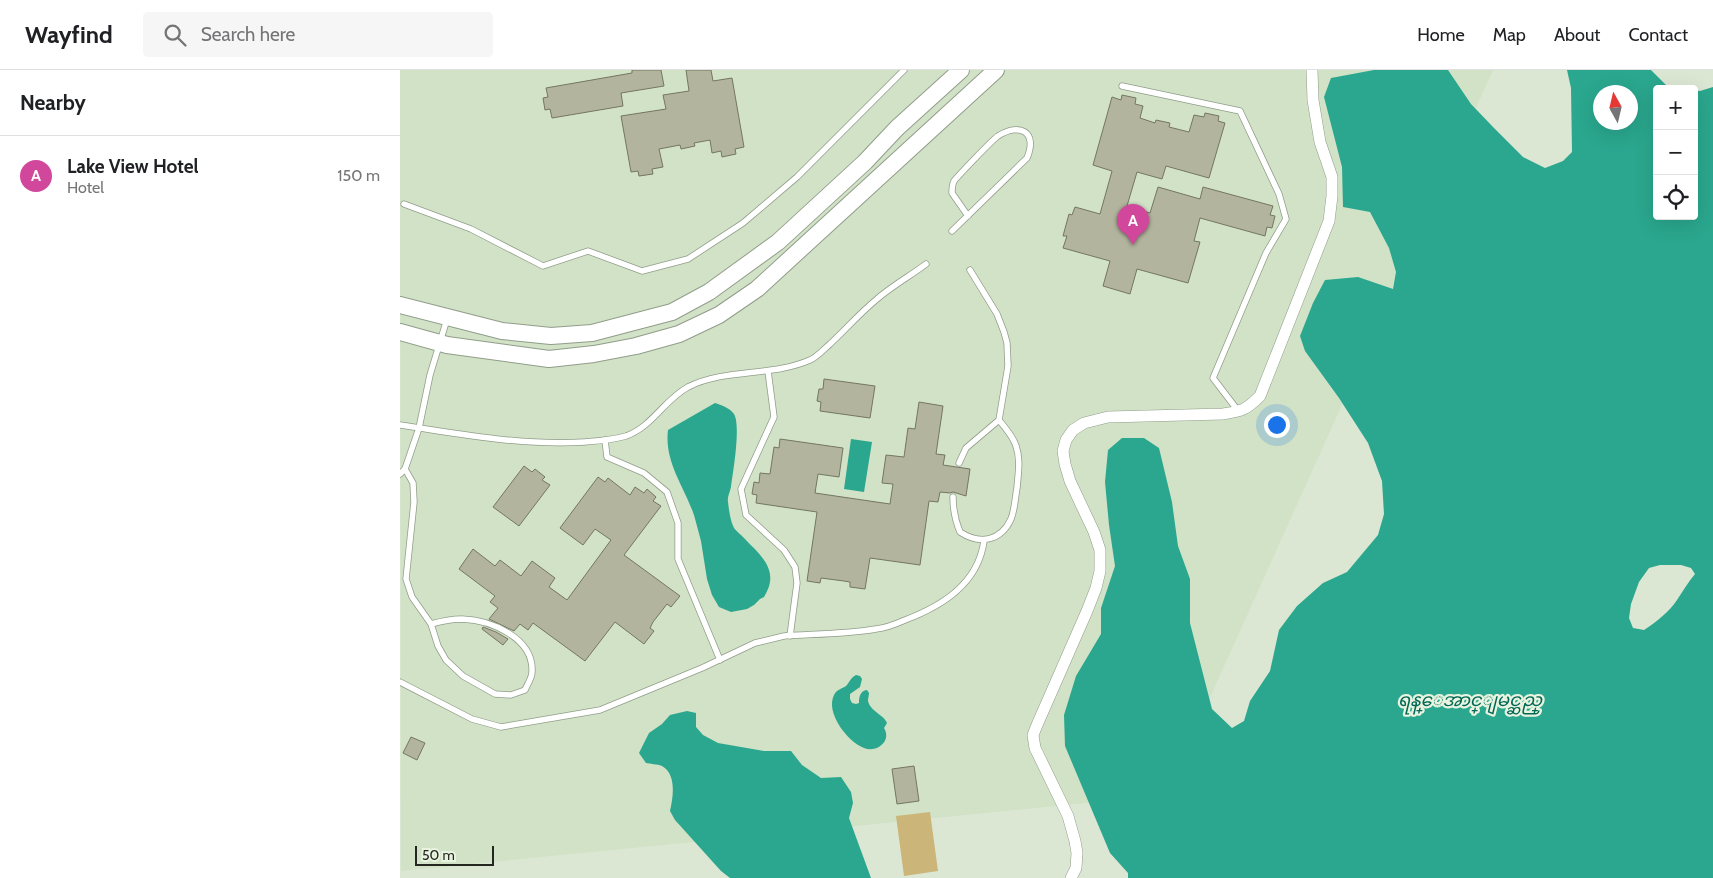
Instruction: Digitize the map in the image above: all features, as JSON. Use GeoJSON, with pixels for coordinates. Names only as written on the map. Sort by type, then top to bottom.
{"type":"FeatureCollection","features":[{"type":"Feature","properties":{"kind":"main road"},"geometry":{"type":"LineString","coordinates":[[400,305],[502,331],[551,336],[592,333],[672,312],[709,292],[778,242],[865,162],[897,128],[961,70]]}},
{"type":"Feature","properties":{"kind":"main road"},"geometry":{"type":"LineString","coordinates":[[400,332],[439,343],[548,359],[594,354],[636,346],[679,334],[719,315],[757,289],[996,70]]}},
{"type":"Feature","properties":{"kind":"street"},"geometry":{"type":"LineString","coordinates":[[1071,878],[1076,868],[1078,853],[1075,841],[1068,816],[1038,757],[1034,735],[1036,725],[1087,611],[1100,571],[1100,550],[1094,532],[1070,481],[1065,464],[1063,451],[1066,440],[1073,430],[1084,423],[1108,417],[1239,412],[1248,408],[1260,396],[1329,221],[1332,177],[1320,142],[1313,100],[1312,70]]}},
{"type":"Feature","properties":{"kind":"lane"},"geometry":{"type":"LineString","coordinates":[[404,204],[471,229],[543,266],[588,251],[642,271],[688,259],[743,222],[797,177],[904,70]]}},
{"type":"Feature","properties":{"kind":"lane"},"geometry":{"type":"LineString","coordinates":[[1122,86],[1240,111],[1280,194],[1286,219],[1266,253],[1213,378],[1239,412]]}},
{"type":"Feature","properties":{"kind":"lane"},"geometry":{"type":"LineString","coordinates":[[952,231],[968,216],[1027,158],[1031,149],[1031,142],[1029,135],[1024,131],[1011,129],[997,137],[954,182],[952,193],[968,216]]}},
{"type":"Feature","properties":{"kind":"lane"},"geometry":{"type":"LineString","coordinates":[[400,425],[517,441],[564,444],[626,436],[653,418],[688,387],[707,380],[787,368],[812,360],[878,297],[926,264]]}},
{"type":"Feature","properties":{"kind":"lane"},"geometry":{"type":"LineString","coordinates":[[959,463],[966,448],[999,420],[1008,366],[1008,344],[997,314],[970,270]]}},
{"type":"Feature","properties":{"kind":"lane"},"geometry":{"type":"LineString","coordinates":[[400,474],[405,468],[419,428],[439,343],[448,317]]}},
{"type":"Feature","properties":{"kind":"lane"},"geometry":{"type":"LineString","coordinates":[[768,371],[774,417],[741,489],[746,515],[784,550],[794,567],[797,583],[790,636]]}},
{"type":"Feature","properties":{"kind":"lane"},"geometry":{"type":"LineString","coordinates":[[953,497],[952,508],[960,532],[975,540],[984,541],[995,538],[1004,531],[1011,518],[1014,506],[1019,467],[1016,446],[999,420]]}},
{"type":"Feature","properties":{"kind":"lane"},"geometry":{"type":"LineString","coordinates":[[605,440],[607,457],[644,473],[667,492],[678,523],[678,559],[720,660]]}},
{"type":"Feature","properties":{"kind":"lane"},"geometry":{"type":"LineString","coordinates":[[405,468],[413,484],[414,502],[406,579],[412,597],[431,624],[438,646],[446,660],[463,676],[495,694],[511,695],[525,690],[532,674],[531,657],[522,642],[506,631],[479,621],[463,619],[445,620],[431,624]]}},
{"type":"Feature","properties":{"kind":"lane"},"geometry":{"type":"LineString","coordinates":[[400,682],[472,719],[501,727],[600,710],[769,639],[878,629],[918,615],[952,595],[968,579],[982,555],[984,541]]}},
{"type":"Feature","properties":{"kind":"shaded area"},"geometry":{"type":"Polygon","coordinates":[[[400,70],[1493,70],[1166,795],[401,871],[400,70]]]}},
{"type":"Feature","properties":{"kind":"shaded area"},"geometry":{"type":"Polygon","coordinates":[[[930,812],[938,871],[904,876],[896,816],[930,812]]]}},
{"type":"Feature","properties":{"kind":"water","name":"ရန္ေအာင္ျမင္ဆည္"},"geometry":{"type":"Polygon","coordinates":[[[1374,70],[1448,70],[1471,104],[1493,127],[1523,157],[1545,168],[1563,161],[1572,152],[1571,88],[1567,70],[1651,70],[1666,85],[1653,85],[1653,220],[1698,220],[1698,91],[1713,87],[1713,878],[1128,878],[1128,873],[1110,853],[1065,746],[1064,715],[1076,676],[1101,634],[1101,608],[1115,566],[1105,482],[1108,450],[1122,438],[1144,438],[1159,448],[1172,502],[1178,546],[1190,579],[1190,623],[1212,709],[1232,728],[1244,721],[1250,701],[1270,671],[1279,630],[1297,606],[1323,583],[1347,572],[1378,535],[1384,514],[1382,481],[1368,443],[1305,351],[1300,336],[1313,303],[1325,280],[1358,277],[1393,289],[1396,272],[1389,248],[1370,212],[1343,207],[1342,167],[1324,97],[1331,78],[1374,70]],[[1660,565],[1649,568],[1639,582],[1631,604],[1629,618],[1633,628],[1644,630],[1674,604],[1695,574],[1691,568],[1681,565],[1660,565]]]}},
{"type":"Feature","properties":{"kind":"water"},"geometry":{"type":"Polygon","coordinates":[[[715,403],[730,410],[736,420],[736,449],[728,496],[732,522],[735,529],[766,564],[770,579],[769,587],[764,597],[747,609],[731,612],[719,607],[712,595],[694,515],[672,463],[668,442],[668,430],[715,403]]]}},
{"type":"Feature","properties":{"kind":"water"},"geometry":{"type":"Polygon","coordinates":[[[851,439],[872,442],[864,492],[844,489],[851,439]]]}},
{"type":"Feature","properties":{"kind":"water"},"geometry":{"type":"Polygon","coordinates":[[[856,675],[862,679],[860,687],[850,694],[852,703],[859,703],[861,693],[867,690],[869,693],[869,704],[887,723],[884,728],[886,733],[885,741],[874,749],[864,748],[851,740],[835,718],[833,710],[832,702],[835,693],[846,686],[856,675]]]}},
{"type":"Feature","properties":{"kind":"water"},"geometry":{"type":"Polygon","coordinates":[[[687,711],[696,713],[696,727],[703,735],[718,743],[764,751],[791,751],[802,765],[821,778],[841,777],[851,792],[853,803],[849,818],[871,878],[730,878],[721,871],[675,820],[670,811],[673,787],[667,770],[660,765],[646,763],[639,753],[649,733],[662,724],[670,715],[687,711]]]}},
{"type":"Feature","properties":{"kind":"building"},"geometry":{"type":"Polygon","coordinates":[[[632,70],[661,70],[664,86],[621,93],[623,106],[552,118],[550,109],[545,110],[543,98],[548,97],[546,88],[632,73],[632,70]]]}},
{"type":"Feature","properties":{"kind":"building"},"geometry":{"type":"Polygon","coordinates":[[[686,70],[711,70],[713,81],[732,78],[744,147],[735,149],[736,154],[722,157],[721,151],[712,153],[710,140],[694,143],[695,146],[681,149],[680,145],[659,149],[663,167],[652,169],[653,174],[639,176],[638,171],[631,172],[621,116],[666,109],[663,95],[689,91],[686,70]]]}},
{"type":"Feature","properties":{"kind":"building"},"geometry":{"type":"Polygon","coordinates":[[[1122,95],[1136,98],[1135,104],[1143,106],[1140,118],[1155,123],[1156,120],[1170,123],[1169,127],[1189,132],[1194,115],[1204,117],[1205,113],[1219,116],[1218,121],[1225,123],[1209,178],[1166,166],[1162,179],[1137,172],[1127,206],[1150,213],[1158,187],[1200,199],[1203,187],[1273,206],[1270,215],[1275,216],[1272,228],[1267,227],[1265,236],[1200,218],[1194,241],[1200,242],[1188,283],[1137,269],[1130,294],[1103,286],[1110,261],[1063,248],[1067,236],[1063,236],[1069,214],[1072,215],[1075,207],[1100,214],[1112,171],[1093,165],[1112,97],[1121,100],[1122,95]]]}},
{"type":"Feature","properties":{"kind":"building"},"geometry":{"type":"Polygon","coordinates":[[[824,379],[875,386],[870,418],[820,411],[821,402],[817,401],[819,389],[823,389],[824,379]]]}},
{"type":"Feature","properties":{"kind":"building"},"geometry":{"type":"Polygon","coordinates":[[[919,402],[943,406],[936,454],[945,455],[943,465],[970,469],[966,496],[953,492],[940,492],[938,502],[929,501],[920,565],[870,558],[865,589],[850,587],[850,582],[844,581],[821,578],[820,583],[807,581],[817,512],[756,503],[757,495],[752,494],[754,482],[759,483],[760,473],[770,474],[774,447],[779,448],[780,439],[843,448],[839,477],[818,474],[815,493],[890,504],[893,484],[882,483],[886,455],[904,457],[908,428],[915,429],[919,402]]]}},
{"type":"Feature","properties":{"kind":"building"},"geometry":{"type":"Polygon","coordinates":[[[524,466],[532,472],[535,469],[545,477],[542,480],[550,485],[519,526],[493,507],[524,466]]]}},
{"type":"Feature","properties":{"kind":"building"},"geometry":{"type":"Polygon","coordinates":[[[598,477],[605,482],[608,478],[630,495],[635,487],[644,493],[647,489],[656,497],[653,501],[661,506],[624,555],[680,596],[671,607],[667,604],[653,622],[650,628],[654,631],[644,644],[615,622],[585,661],[533,623],[528,630],[520,624],[514,631],[489,619],[498,608],[490,602],[495,596],[459,569],[473,549],[495,566],[500,560],[521,576],[532,561],[555,578],[549,587],[567,600],[611,540],[595,529],[583,545],[560,528],[598,477]]]}},
{"type":"Feature","properties":{"kind":"building"},"geometry":{"type":"Polygon","coordinates":[[[483,627],[508,639],[503,645],[482,629],[483,627]]]}},
{"type":"Feature","properties":{"kind":"building"},"geometry":{"type":"Polygon","coordinates":[[[411,737],[425,743],[417,760],[403,753],[411,737]]]}},
{"type":"Feature","properties":{"kind":"building"},"geometry":{"type":"Polygon","coordinates":[[[914,766],[919,801],[897,804],[892,769],[914,766]]]}},
{"type":"Feature","properties":{"kind":"place","name":"Lake View Hotel"},"geometry":{"type":"Point","coordinates":[1133,245]}}]}
